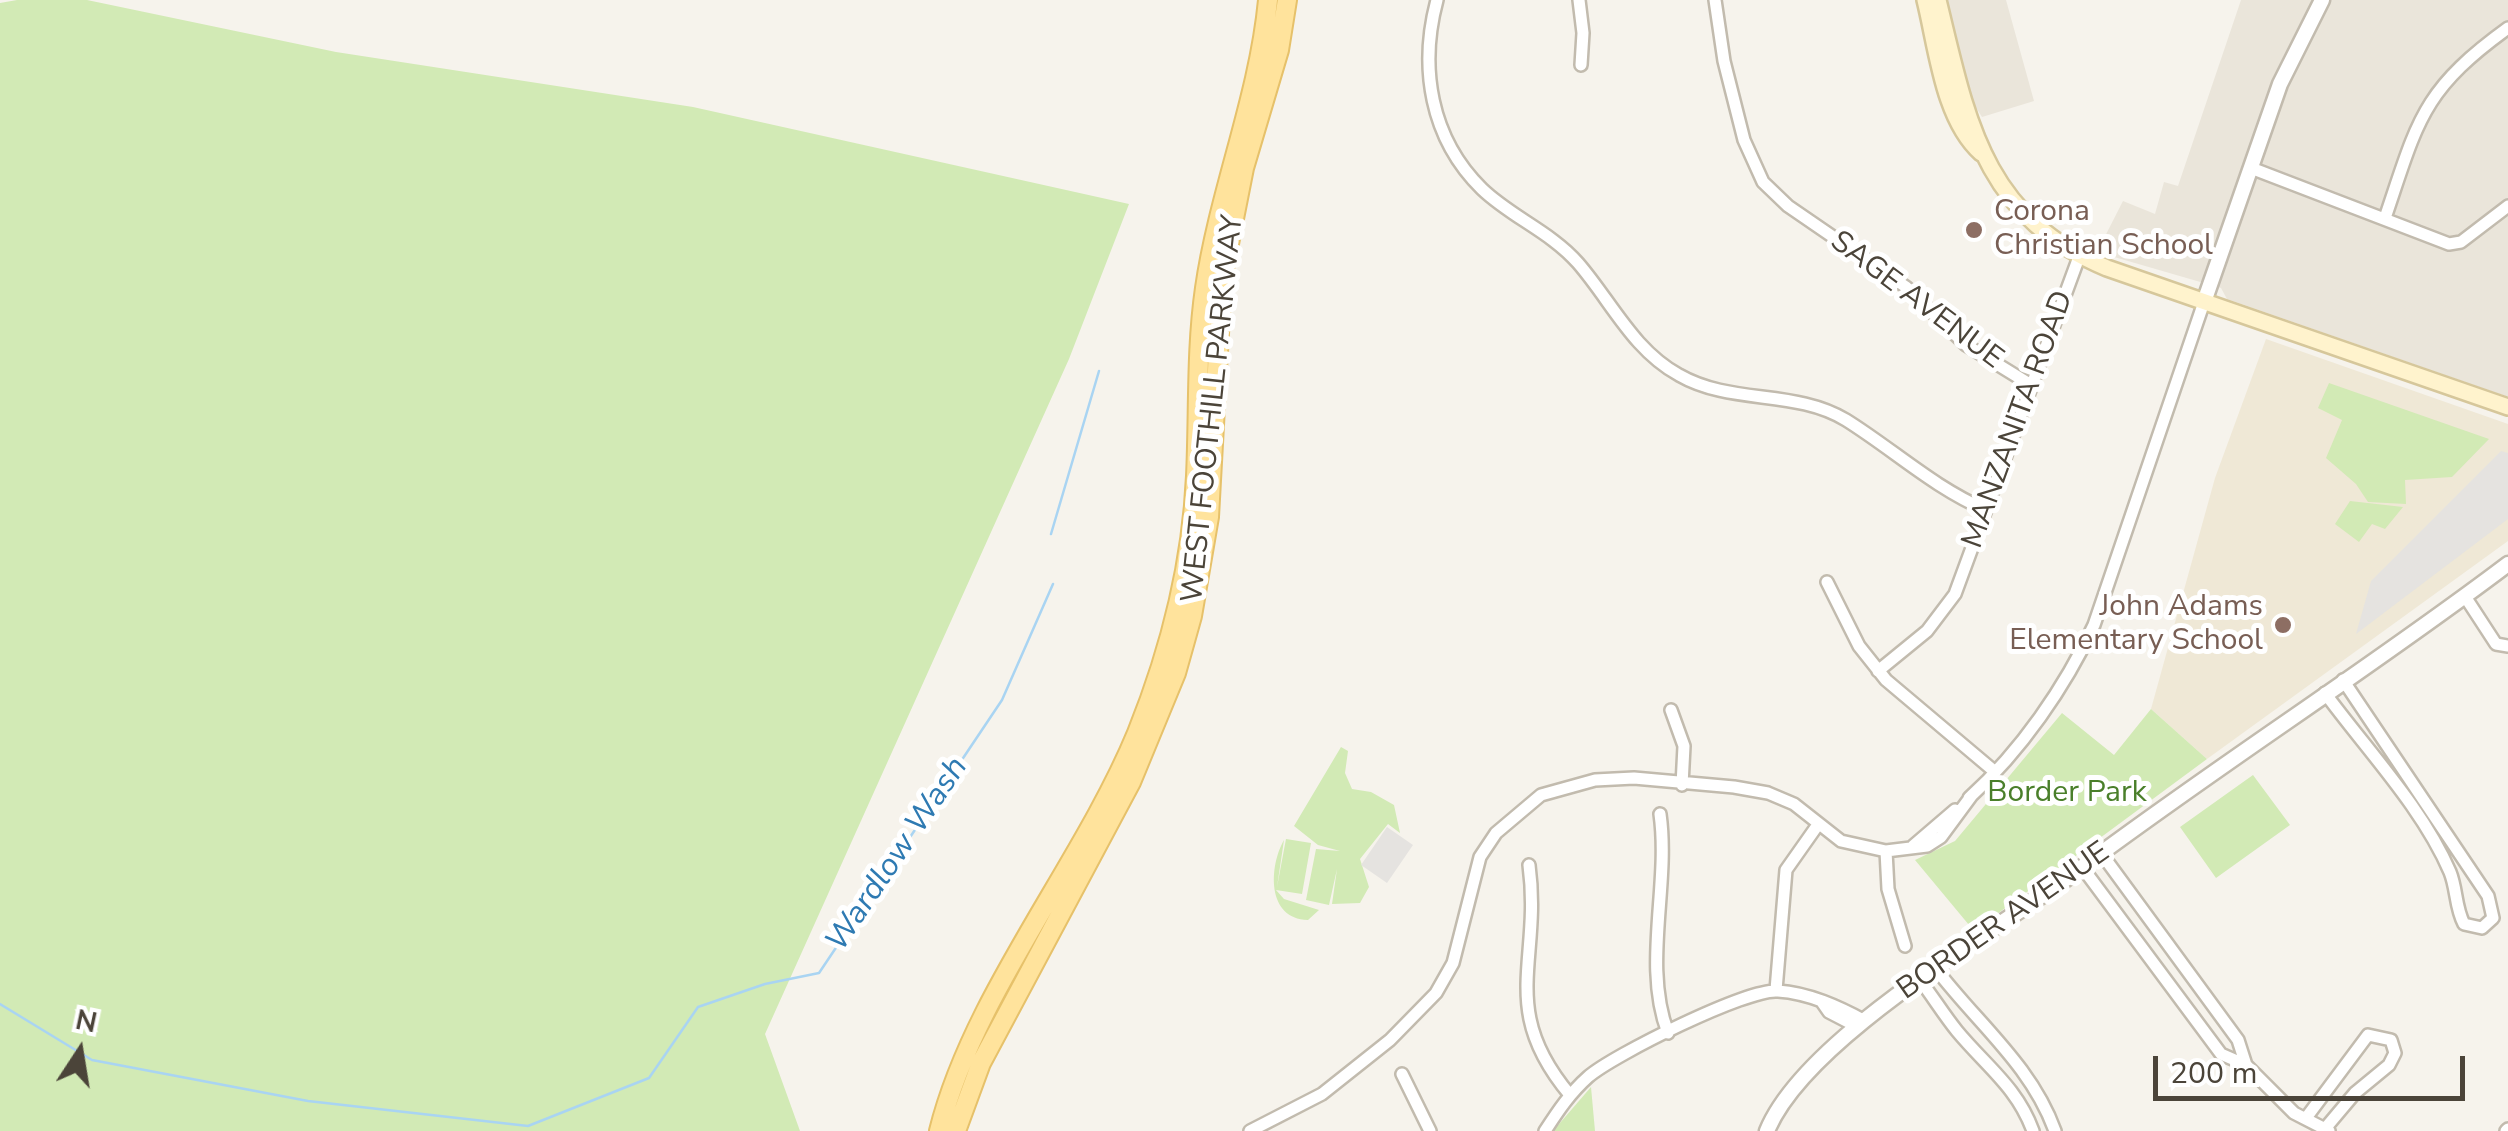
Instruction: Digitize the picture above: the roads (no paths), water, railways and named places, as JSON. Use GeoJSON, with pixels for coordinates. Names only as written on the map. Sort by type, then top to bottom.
{"type":"FeatureCollection","features":[{"type":"Feature","properties":{"kind":"main road","name":"WEST FOOTHILL PARKWAY"},"geometry":{"type":"LineString","coordinates":[[939,1131],[972,1044],[1136,736],[1168,642],[1193,510],[1205,290],[1221,199],[1258,58],[1268,0]]}},
{"type":"Feature","properties":{"kind":"main road","name":"WEST FOOTHILL PARKWAY"},"geometry":{"type":"LineString","coordinates":[[956,1131],[981,1063],[1131,782],[1176,673],[1192,616],[1208,517],[1222,279],[1244,168],[1287,0]]}},
{"type":"Feature","properties":{"kind":"main road"},"geometry":{"type":"LineString","coordinates":[[1925,0],[1950,98],[1966,140],[2014,203],[2079,257],[2508,407]]}},
{"type":"Feature","properties":{"kind":"main road"},"geometry":{"type":"LineString","coordinates":[[1938,0],[1980,154]]}},
{"type":"Feature","properties":{"kind":"street"},"geometry":{"type":"LineString","coordinates":[[1436,0],[1426,41],[1426,71],[1432,102],[1459,160],[1481,188],[1577,262],[1653,358],[1706,387],[1827,412],[1912,470],[1986,510]]}},
{"type":"Feature","properties":{"kind":"street"},"geometry":{"type":"LineString","coordinates":[[1579,0],[1581,65]]}},
{"type":"Feature","properties":{"kind":"street","name":"SAGE AVENUE"},"geometry":{"type":"LineString","coordinates":[[1714,0],[1724,61],[1744,140],[1764,182],[1788,206],[1906,287],[1966,344],[2031,386]]}},
{"type":"Feature","properties":{"kind":"street"},"geometry":{"type":"LineString","coordinates":[[1250,1131],[1322,1094],[1390,1040],[1436,993],[1453,963],[1480,858],[1496,833],[1540,795],[1576,782],[1634,778],[1768,793],[1794,804],[1841,841],[1886,851],[1928,846],[1941,837],[2056,694],[2094,625],[2291,55],[2322,0]]}},
{"type":"Feature","properties":{"kind":"street"},"geometry":{"type":"LineString","coordinates":[[2385,218],[2419,118],[2438,86],[2508,28]]}},
{"type":"Feature","properties":{"kind":"street"},"geometry":{"type":"LineString","coordinates":[[2251,168],[2448,244],[2461,242],[2508,206]]}},
{"type":"Feature","properties":{"kind":"street","name":"MANZANITA ROAD"},"geometry":{"type":"LineString","coordinates":[[1878,671],[1927,630],[1955,594],[2079,257]]}},
{"type":"Feature","properties":{"kind":"street","name":"BORDER AVENUE"},"geometry":{"type":"LineString","coordinates":[[1766,1131],[1788,1095],[1862,1024],[2324,693],[2466,598],[2508,564]]}},
{"type":"Feature","properties":{"kind":"street"},"geometry":{"type":"LineString","coordinates":[[1826,582],[1859,646],[1878,671],[1994,771]]}},
{"type":"Feature","properties":{"kind":"street"},"geometry":{"type":"LineString","coordinates":[[2466,598],[2496,644],[2508,646]]}},
{"type":"Feature","properties":{"kind":"street"},"geometry":{"type":"LineString","coordinates":[[2324,693],[2416,816],[2451,874],[2457,911],[2464,924],[2482,928],[2493,918],[2488,896],[2343,680]]}},
{"type":"Feature","properties":{"kind":"street"},"geometry":{"type":"LineString","coordinates":[[1671,710],[1684,746],[1682,785]]}},
{"type":"Feature","properties":{"kind":"street"},"geometry":{"type":"LineString","coordinates":[[1660,814],[1666,855],[1656,989],[1668,1033]]}},
{"type":"Feature","properties":{"kind":"street"},"geometry":{"type":"LineString","coordinates":[[1776,990],[1786,870],[1818,826]]}},
{"type":"Feature","properties":{"kind":"street"},"geometry":{"type":"LineString","coordinates":[[1886,851],[1888,890],[1905,946]]}},
{"type":"Feature","properties":{"kind":"street"},"geometry":{"type":"LineString","coordinates":[[2101,853],[2238,1040],[2246,1066]]}},
{"type":"Feature","properties":{"kind":"street"},"geometry":{"type":"LineString","coordinates":[[1529,865],[1534,906],[1524,994],[1528,1026],[1544,1064],[1570,1095]]}},
{"type":"Feature","properties":{"kind":"street"},"geometry":{"type":"LineString","coordinates":[[2082,867],[2221,1054],[2246,1066],[2306,1118],[2326,1130],[2355,1093],[2390,1066],[2395,1052],[2391,1040],[2376,1034],[2359,1043],[2306,1118]]}},
{"type":"Feature","properties":{"kind":"street"},"geometry":{"type":"LineString","coordinates":[[1936,970],[1976,1020],[2025,1069],[2042,1096],[2055,1131]]}},
{"type":"Feature","properties":{"kind":"street"},"geometry":{"type":"LineString","coordinates":[[1920,980],[1959,1033],[2006,1080],[2023,1104],[2033,1131]]}},
{"type":"Feature","properties":{"kind":"street"},"geometry":{"type":"LineString","coordinates":[[1545,1131],[1570,1095],[1610,1061],[1741,999],[1776,990],[1822,1002],[1862,1024]]}},
{"type":"Feature","properties":{"kind":"street"},"geometry":{"type":"LineString","coordinates":[[1402,1074],[1430,1131]]}},
{"type":"Feature","properties":{"kind":"waterway","name":"Wardlow Wash"},"geometry":{"type":"LineString","coordinates":[[1051,534],[1099,371]]}},
{"type":"Feature","properties":{"kind":"waterway","name":"Wardlow Wash"},"geometry":{"type":"LineString","coordinates":[[0,1004],[92,1060],[308,1101],[528,1126],[649,1078],[698,1007],[765,984],[819,973],[1002,700],[1053,584]]}},
{"type":"Feature","properties":{"kind":"place","name":"Corona Christian School"},"geometry":{"type":"Point","coordinates":[1974,230]}},
{"type":"Feature","properties":{"kind":"place","name":"John Adams Elementary School"},"geometry":{"type":"Point","coordinates":[2283,625]}},
{"type":"Feature","properties":{"kind":"park label","name":"Border Park"},"geometry":{"type":"Point","coordinates":[2067,794]}}]}
